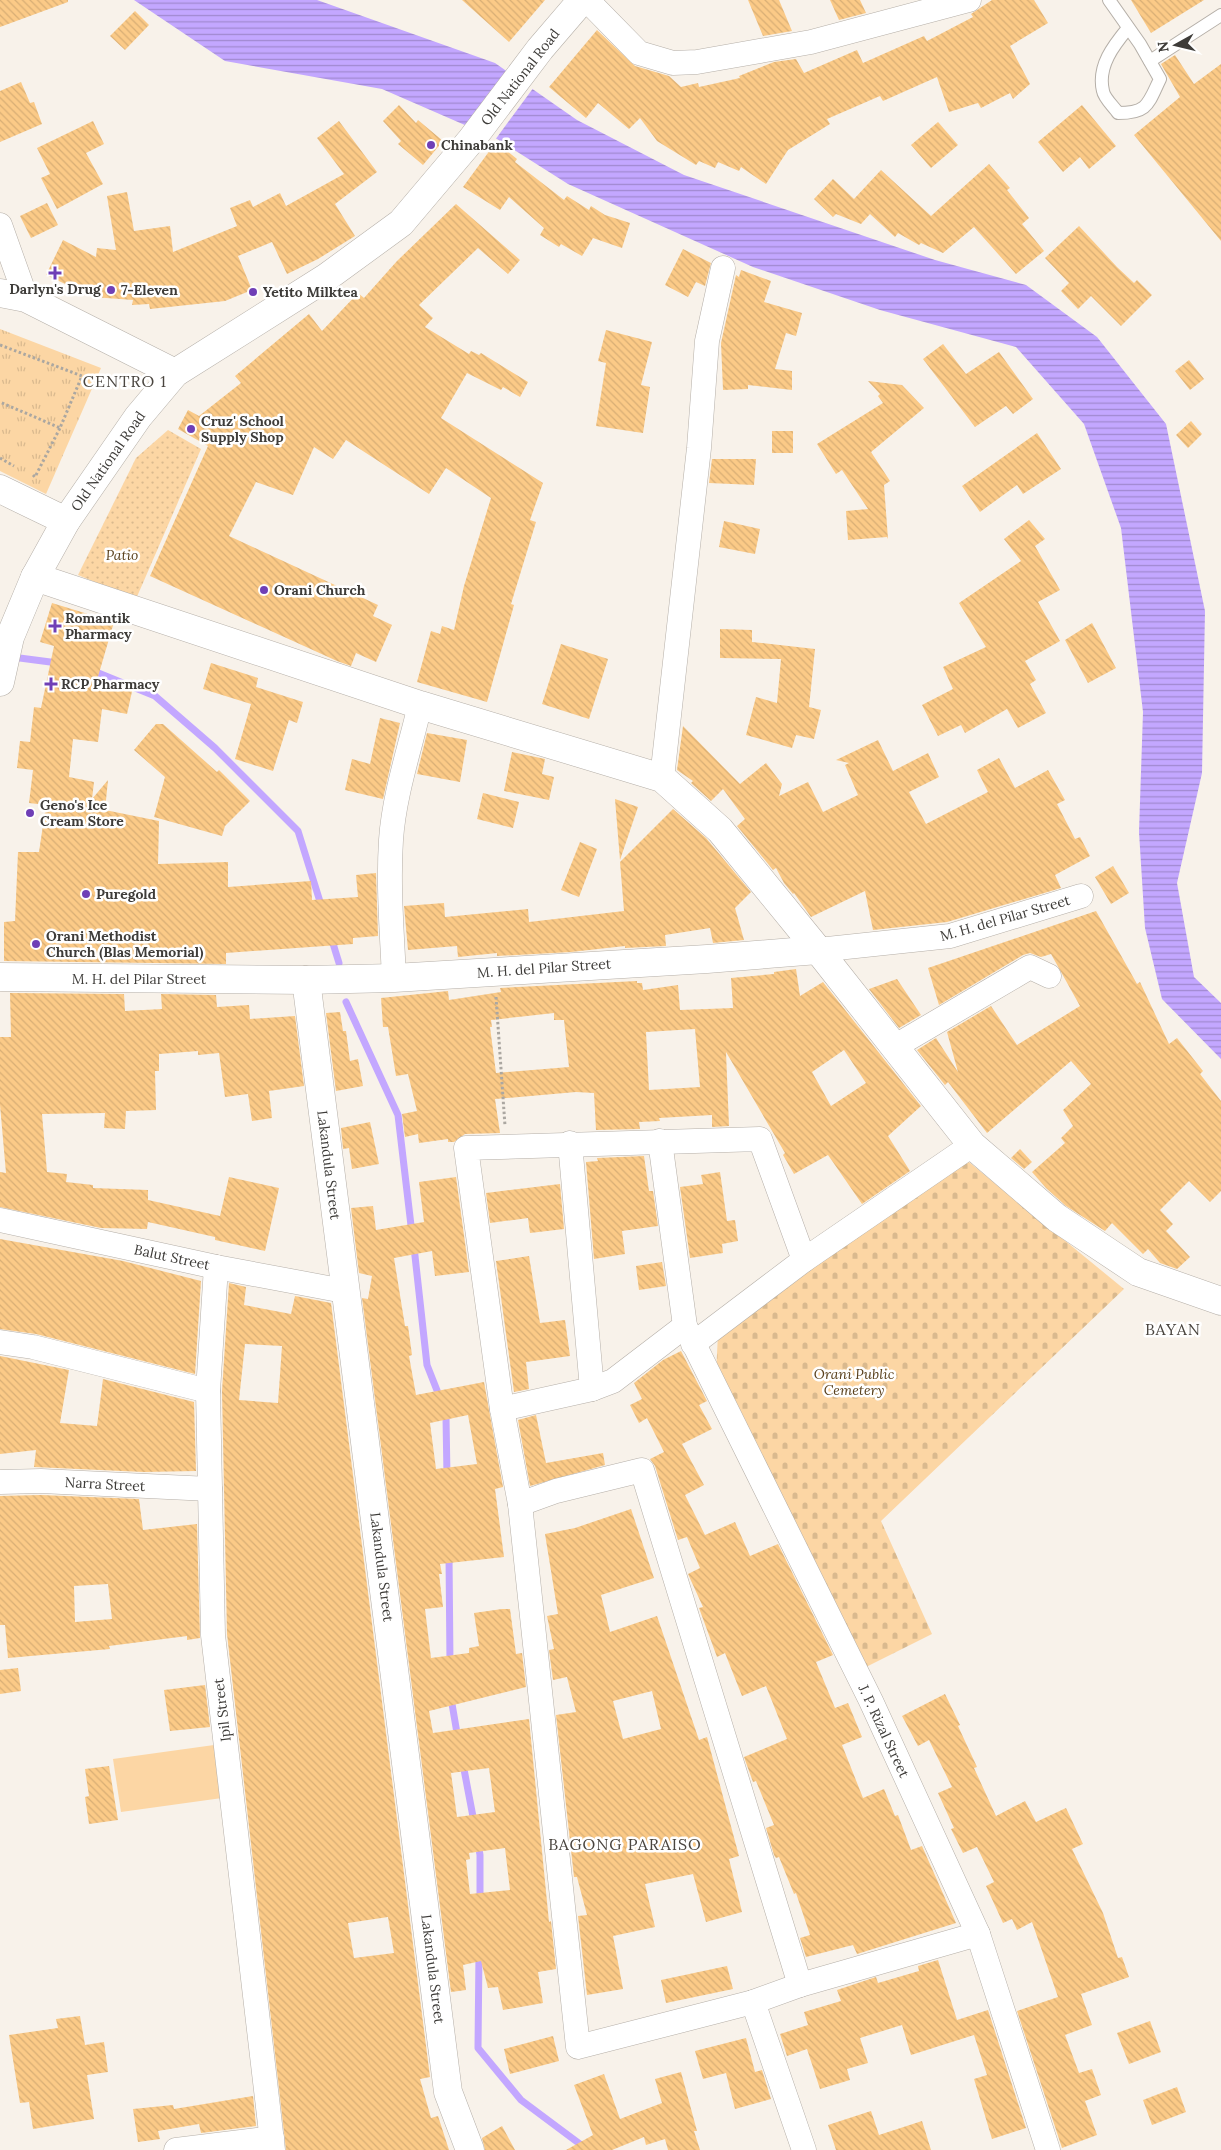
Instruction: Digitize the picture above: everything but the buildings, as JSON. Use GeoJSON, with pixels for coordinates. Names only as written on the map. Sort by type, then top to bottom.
{"type":"FeatureCollection","features":[{"type":"Feature","properties":{"kind":"street","name":"Old National Road"},"geometry":{"type":"LineString","coordinates":[[5,660],[35,577],[66,521],[138,417],[175,373],[327,277],[401,223],[472,139],[540,49],[582,0]]}},
{"type":"Feature","properties":{"kind":"street"},"geometry":{"type":"LineString","coordinates":[[587,0],[639,53],[673,63],[696,62],[811,42],[969,0]]}},
{"type":"Feature","properties":{"kind":"street"},"geometry":{"type":"LineString","coordinates":[[0,225],[13,295],[175,373]]}},
{"type":"Feature","properties":{"kind":"street"},"geometry":{"type":"LineString","coordinates":[[662,778],[698,458],[707,341],[723,268]]}},
{"type":"Feature","properties":{"kind":"street"},"geometry":{"type":"LineString","coordinates":[[0,489],[66,521]]}},
{"type":"Feature","properties":{"kind":"street"},"geometry":{"type":"LineString","coordinates":[[35,577],[420,705],[662,778],[720,830],[818,950],[972,1145],[1057,1218],[1138,1272],[1221,1301]]}},
{"type":"Feature","properties":{"kind":"street"},"geometry":{"type":"LineString","coordinates":[[394,978],[390,896],[391,838],[400,789],[420,705]]}},
{"type":"Feature","properties":{"kind":"street","name":"M. H. del Pilar Street"},"geometry":{"type":"LineString","coordinates":[[0,977],[306,980],[394,978],[707,959],[950,936],[1081,896]]}},
{"type":"Feature","properties":{"kind":"street"},"geometry":{"type":"LineString","coordinates":[[894,1047],[1030,968],[1048,976]]}},
{"type":"Feature","properties":{"kind":"street","name":"Lakandula Street"},"geometry":{"type":"LineString","coordinates":[[306,980],[344,1291],[378,1534],[448,2092],[470,2150]]}},
{"type":"Feature","properties":{"kind":"street"},"geometry":{"type":"LineString","coordinates":[[804,1260],[760,1139],[466,1148],[502,1409],[520,1504],[578,2046],[753,2002],[800,1985],[978,1934]]}},
{"type":"Feature","properties":{"kind":"street","name":"J. P. Rizal Street"},"geometry":{"type":"LineString","coordinates":[[660,1141],[689,1335],[871,1701],[978,1934],[1048,2150]]}},
{"type":"Feature","properties":{"kind":"street"},"geometry":{"type":"LineString","coordinates":[[570,1144],[592,1389]]}},
{"type":"Feature","properties":{"kind":"street"},"geometry":{"type":"LineString","coordinates":[[502,1409],[592,1389],[613,1381],[689,1335],[804,1260],[972,1145]]}},
{"type":"Feature","properties":{"kind":"street","name":"Balut Street"},"geometry":{"type":"LineString","coordinates":[[0,1220],[216,1267],[344,1291]]}},
{"type":"Feature","properties":{"kind":"street","name":"Ipil Street"},"geometry":{"type":"LineString","coordinates":[[216,1267],[208,1391],[213,1635],[273,2144]]}},
{"type":"Feature","properties":{"kind":"street"},"geometry":{"type":"LineString","coordinates":[[0,1342],[33,1347],[208,1391]]}},
{"type":"Feature","properties":{"kind":"street"},"geometry":{"type":"LineString","coordinates":[[520,1504],[556,1491],[642,1470],[800,1985]]}},
{"type":"Feature","properties":{"kind":"street","name":"Narra Street"},"geometry":{"type":"LineString","coordinates":[[0,1482],[42,1481],[210,1489]]}},
{"type":"Feature","properties":{"kind":"street"},"geometry":{"type":"LineString","coordinates":[[753,2002],[804,2150]]}},
{"type":"Feature","properties":{"kind":"street"},"geometry":{"type":"LineString","coordinates":[[176,2150],[273,2144]]}},
{"type":"Feature","properties":{"kind":"lane"},"geometry":{"type":"LineString","coordinates":[[1109,0],[1128,28],[1150,61],[1160,79],[1147,105],[1136,113],[1118,113],[1103,92],[1102,73],[1110,51],[1128,28]]}},
{"type":"Feature","properties":{"kind":"lane"},"geometry":{"type":"LineString","coordinates":[[1150,61],[1221,15]]}},
{"type":"Feature","properties":{"kind":"path"},"geometry":{"type":"LineString","coordinates":[[0,345],[82,376],[60,428],[36,477],[27,472]]}},
{"type":"Feature","properties":{"kind":"path"},"geometry":{"type":"LineString","coordinates":[[0,402],[60,428]]}},
{"type":"Feature","properties":{"kind":"path"},"geometry":{"type":"LineString","coordinates":[[0,458],[18,467]]}},
{"type":"Feature","properties":{"kind":"path"},"geometry":{"type":"LineString","coordinates":[[495,971],[506,1146]]}},
{"type":"Feature","properties":{"kind":"green space"},"geometry":{"type":"Polygon","coordinates":[[[0,329],[101,368],[46,494],[0,471],[0,329]]]}},
{"type":"Feature","properties":{"kind":"green space","name":"Patio"},"geometry":{"type":"Polygon","coordinates":[[[168,430],[201,449],[136,599],[78,575],[136,458],[168,430]]]}},
{"type":"Feature","properties":{"kind":"green space","name":"Orani Public Cemetery"},"geometry":{"type":"Polygon","coordinates":[[[964,1158],[1124,1289],[881,1521],[932,1634],[866,1667],[716,1375],[718,1333],[964,1158]]]}},
{"type":"Feature","properties":{"kind":"green space"},"geometry":{"type":"Polygon","coordinates":[[[214,1745],[222,1798],[121,1812],[113,1759],[214,1745]]]}},
{"type":"Feature","properties":{"kind":"shaded area"},"geometry":{"type":"Polygon","coordinates":[[[134,0],[317,0],[495,63],[577,120],[684,175],[935,260],[1026,285],[1097,337],[1166,424],[1205,611],[1202,773],[1177,883],[1194,977],[1221,1003],[1221,1059],[1162,999],[1145,928],[1139,832],[1143,712],[1121,528],[1084,424],[1016,347],[880,310],[753,267],[568,184],[497,139],[382,89],[225,61],[134,0]]]}},
{"type":"Feature","properties":{"kind":"pier"},"geometry":{"type":"Polygon","coordinates":[[[509,70],[534,87],[495,140],[466,128],[509,70]]]}},
{"type":"Feature","properties":{"kind":"waterway"},"geometry":{"type":"LineString","coordinates":[[12,657],[58,663]]}},
{"type":"Feature","properties":{"kind":"waterway"},"geometry":{"type":"LineString","coordinates":[[91,670],[155,696],[215,748],[298,831],[322,908]]}},
{"type":"Feature","properties":{"kind":"waterway"},"geometry":{"type":"LineString","coordinates":[[331,937],[339,963]]}},
{"type":"Feature","properties":{"kind":"waterway"},"geometry":{"type":"LineString","coordinates":[[346,1002],[398,1115],[412,1234]]}},
{"type":"Feature","properties":{"kind":"waterway"},"geometry":{"type":"LineString","coordinates":[[414,1247],[427,1365],[440,1398]]}},
{"type":"Feature","properties":{"kind":"waterway"},"geometry":{"type":"LineString","coordinates":[[444,1411],[446,1417],[447,1477]]}},
{"type":"Feature","properties":{"kind":"waterway"},"geometry":{"type":"LineString","coordinates":[[449,1555],[450,1664]]}},
{"type":"Feature","properties":{"kind":"waterway"},"geometry":{"type":"LineString","coordinates":[[451,1698],[458,1739]]}},
{"type":"Feature","properties":{"kind":"waterway"},"geometry":{"type":"LineString","coordinates":[[463,1764],[474,1822]]}},
{"type":"Feature","properties":{"kind":"waterway"},"geometry":{"type":"LineString","coordinates":[[478,1843],[480,1855],[480,1902]]}},
{"type":"Feature","properties":{"kind":"waterway"},"geometry":{"type":"LineString","coordinates":[[479,1952],[478,2048],[521,2100],[588,2150]]}},
{"type":"Feature","properties":{"kind":"place","name":"Chinabank"},"geometry":{"type":"Point","coordinates":[431,145]}},
{"type":"Feature","properties":{"kind":"place","name":"Darlyn's Drug"},"geometry":{"type":"Point","coordinates":[55,273]}},
{"type":"Feature","properties":{"kind":"place","name":"7-Eleven"},"geometry":{"type":"Point","coordinates":[111,290]}},
{"type":"Feature","properties":{"kind":"place","name":"Yetito Milktea"},"geometry":{"type":"Point","coordinates":[253,292]}},
{"type":"Feature","properties":{"kind":"place","name":"Cruz' School Supply Shop"},"geometry":{"type":"Point","coordinates":[191,429]}},
{"type":"Feature","properties":{"kind":"place","name":"Orani Church"},"geometry":{"type":"Point","coordinates":[264,590]}},
{"type":"Feature","properties":{"kind":"place","name":"Romantik Pharmacy"},"geometry":{"type":"Point","coordinates":[55,626]}},
{"type":"Feature","properties":{"kind":"place","name":"RCP Pharmacy"},"geometry":{"type":"Point","coordinates":[51,684]}},
{"type":"Feature","properties":{"kind":"place","name":"Geno's Ice Cream Store"},"geometry":{"type":"Point","coordinates":[30,813]}},
{"type":"Feature","properties":{"kind":"place","name":"Puregold"},"geometry":{"type":"Point","coordinates":[86,894]}},
{"type":"Feature","properties":{"kind":"place","name":"Orani Methodist Church (Blas Memorial)"},"geometry":{"type":"Point","coordinates":[36,944]}},
{"type":"Feature","properties":{"kind":"district","name":"CENTRO 1"},"geometry":{"type":"Point","coordinates":[125,381]}},
{"type":"Feature","properties":{"kind":"district","name":"BAYAN"},"geometry":{"type":"Point","coordinates":[1173,1329]}},
{"type":"Feature","properties":{"kind":"district","name":"BAGONG PARAISO"},"geometry":{"type":"Point","coordinates":[625,1844]}}]}
